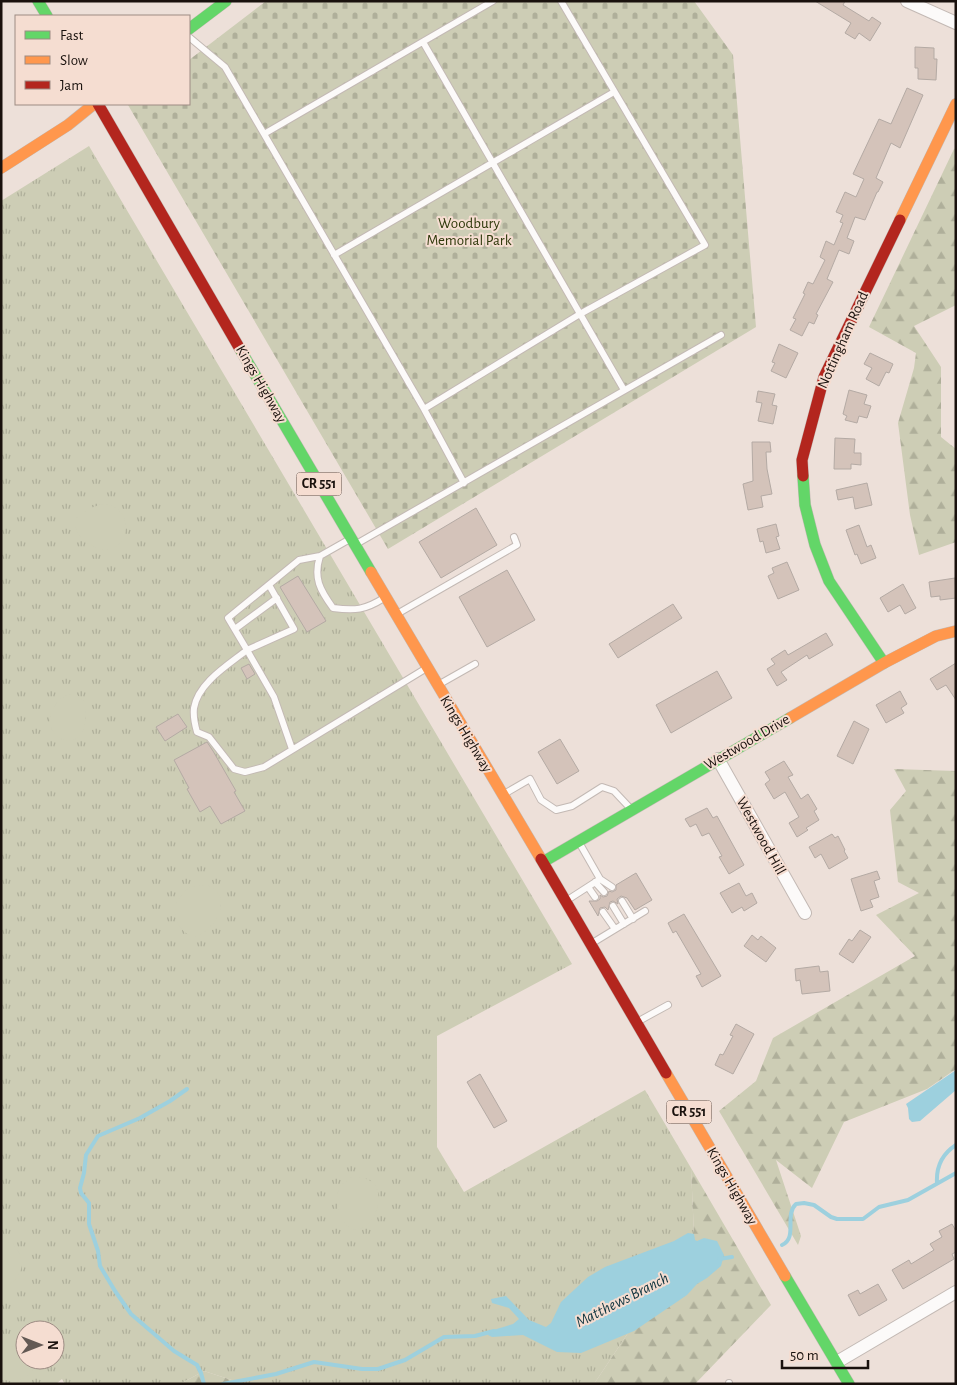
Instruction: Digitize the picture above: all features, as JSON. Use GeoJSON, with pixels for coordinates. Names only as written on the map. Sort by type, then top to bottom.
{"type":"FeatureCollection","features":[{"type":"Feature","properties":{"kind":"main road"},"geometry":{"type":"LineString","coordinates":[[38,1],[46,15]]}},
{"type":"Feature","properties":{"kind":"main road"},"geometry":{"type":"LineString","coordinates":[[190,28],[226,1]]}},
{"type":"Feature","properties":{"kind":"main road","name":"Nottingham Road"},"geometry":{"type":"LineString","coordinates":[[884,664],[829,581],[815,545],[805,505],[802,460],[824,377],[956,104]]}},
{"type":"Feature","properties":{"kind":"main road"},"geometry":{"type":"LineString","coordinates":[[1,168],[68,126],[95,105]]}},
{"type":"Feature","properties":{"kind":"main road","name":"Kings Highway"},"geometry":{"type":"LineString","coordinates":[[97,105],[437,686],[543,862],[837,1362]]}},
{"type":"Feature","properties":{"kind":"main road","name":"Westwood Drive"},"geometry":{"type":"LineString","coordinates":[[543,862],[630,809],[884,664],[936,636],[956,631]]}},
{"type":"Feature","properties":{"kind":"main road","name":"CR 551"},"geometry":{"type":"LineString","coordinates":[[837,1362],[849,1384]]}},
{"type":"Feature","properties":{"kind":"street"},"geometry":{"type":"LineString","coordinates":[[907,1],[956,23]]}},
{"type":"Feature","properties":{"kind":"street","name":"Westwood Hill"},"geometry":{"type":"LineString","coordinates":[[718,759],[805,913]]}},
{"type":"Feature","properties":{"kind":"street"},"geometry":{"type":"LineString","coordinates":[[837,1362],[956,1292]]}},
{"type":"Feature","properties":{"kind":"lane"},"geometry":{"type":"LineString","coordinates":[[264,134],[492,1]]}},
{"type":"Feature","properties":{"kind":"lane"},"geometry":{"type":"LineString","coordinates":[[424,409],[580,314],[705,245],[561,1]]}},
{"type":"Feature","properties":{"kind":"lane"},"geometry":{"type":"LineString","coordinates":[[190,38],[225,67],[424,409],[464,483]]}},
{"type":"Feature","properties":{"kind":"lane"},"geometry":{"type":"LineString","coordinates":[[423,42],[624,390]]}},
{"type":"Feature","properties":{"kind":"lane"},"geometry":{"type":"LineString","coordinates":[[334,256],[614,92]]}},
{"type":"Feature","properties":{"kind":"lane"},"geometry":{"type":"LineString","coordinates":[[292,749],[274,697],[228,618],[299,560],[320,556],[353,542],[464,483],[721,335]]}},
{"type":"Feature","properties":{"kind":"lane"},"geometry":{"type":"LineString","coordinates":[[396,615],[517,545],[514,536]]}},
{"type":"Feature","properties":{"kind":"lane"},"geometry":{"type":"LineString","coordinates":[[320,556],[316,570],[321,591],[333,608],[354,610],[373,605],[385,597]]}},
{"type":"Feature","properties":{"kind":"lane"},"geometry":{"type":"LineString","coordinates":[[269,585],[294,629],[246,650],[206,684],[197,697],[193,710],[196,732],[209,737],[234,769],[245,772],[264,767],[427,668]]}},
{"type":"Feature","properties":{"kind":"lane"},"geometry":{"type":"LineString","coordinates":[[235,630],[277,598]]}},
{"type":"Feature","properties":{"kind":"lane"},"geometry":{"type":"LineString","coordinates":[[437,686],[475,664]]}},
{"type":"Feature","properties":{"kind":"lane"},"geometry":{"type":"LineString","coordinates":[[502,795],[530,778],[541,800],[556,810],[572,806],[602,787],[614,791],[630,809]]}},
{"type":"Feature","properties":{"kind":"lane"},"geometry":{"type":"LineString","coordinates":[[578,841],[604,892]]}},
{"type":"Feature","properties":{"kind":"lane"},"geometry":{"type":"LineString","coordinates":[[566,901],[598,880]]}},
{"type":"Feature","properties":{"kind":"lane"},"geometry":{"type":"LineString","coordinates":[[598,880],[612,888]]}},
{"type":"Feature","properties":{"kind":"lane"},"geometry":{"type":"LineString","coordinates":[[588,887],[595,897]]}},
{"type":"Feature","properties":{"kind":"lane"},"geometry":{"type":"LineString","coordinates":[[622,901],[632,919]]}},
{"type":"Feature","properties":{"kind":"lane"},"geometry":{"type":"LineString","coordinates":[[613,906],[624,924]]}},
{"type":"Feature","properties":{"kind":"lane"},"geometry":{"type":"LineString","coordinates":[[590,944],[645,911]]}},
{"type":"Feature","properties":{"kind":"lane"},"geometry":{"type":"LineString","coordinates":[[603,912],[615,929]]}},
{"type":"Feature","properties":{"kind":"lane"},"geometry":{"type":"LineString","coordinates":[[636,1022],[668,1005]]}},
{"type":"Feature","properties":{"kind":"green space","name":"Woodbury Memorial Park"},"geometry":{"type":"Polygon","coordinates":[[[266,1],[694,1],[733,55],[756,327],[388,549],[128,105],[190,105],[190,59],[266,1]]]}},
{"type":"Feature","properties":{"kind":"green space"},"geometry":{"type":"Polygon","coordinates":[[[89,146],[572,964],[437,1036],[437,1147],[464,1192],[645,1090],[691,1168],[694,1234],[594,1384],[244,1384],[204,1371],[180,1384],[65,1384],[62,1379],[56,1384],[1,1384],[1,201],[89,146]]]}},
{"type":"Feature","properties":{"kind":"green space"},"geometry":{"type":"Polygon","coordinates":[[[956,148],[956,305],[914,326],[941,367],[941,437],[956,449],[956,542],[919,555],[910,515],[898,423],[914,368],[916,353],[869,327],[956,148]]]}},
{"type":"Feature","properties":{"kind":"green space"},"geometry":{"type":"Polygon","coordinates":[[[102,504],[113,506],[120,512],[126,527],[125,535],[121,542],[107,550],[85,542],[78,534],[76,526],[76,518],[88,509],[102,504]]]}},
{"type":"Feature","properties":{"kind":"green space"},"geometry":{"type":"Polygon","coordinates":[[[72,694],[76,694],[85,702],[85,722],[81,734],[73,740],[65,740],[57,736],[52,728],[50,718],[58,702],[72,694]]]}},
{"type":"Feature","properties":{"kind":"green space"},"geometry":{"type":"Polygon","coordinates":[[[894,769],[956,771],[956,1069],[927,1089],[844,1122],[812,1188],[776,1160],[801,1236],[798,1245],[719,1111],[756,1081],[773,1038],[915,956],[876,915],[919,893],[898,882],[890,810],[906,791],[894,769]]]}},
{"type":"Feature","properties":{"kind":"green space"},"geometry":{"type":"Polygon","coordinates":[[[207,885],[216,890],[220,897],[219,914],[208,929],[193,937],[186,933],[177,922],[175,908],[177,901],[188,889],[207,885]]]}},
{"type":"Feature","properties":{"kind":"green space"},"geometry":{"type":"Polygon","coordinates":[[[691,1168],[771,1305],[695,1384],[594,1384],[694,1234],[691,1168]]]}},
{"type":"Feature","properties":{"kind":"green space"},"geometry":{"type":"Polygon","coordinates":[[[356,1177],[370,1181],[377,1189],[379,1200],[376,1212],[370,1222],[361,1229],[352,1229],[343,1221],[337,1205],[339,1187],[350,1178],[356,1177]]]}},
{"type":"Feature","properties":{"kind":"green space"},"geometry":{"type":"Polygon","coordinates":[[[1,1242],[13,1243],[21,1256],[22,1265],[19,1274],[13,1282],[1,1286],[1,1242]]]}},
{"type":"Feature","properties":{"kind":"green space"},"geometry":{"type":"Polygon","coordinates":[[[15,1346],[15,1370],[32,1370],[21,1380],[12,1382],[1,1379],[1,1352],[15,1346]]]}},
{"type":"Feature","properties":{"kind":"green space"},"geometry":{"type":"Polygon","coordinates":[[[204,1371],[244,1384],[180,1384],[204,1371]]]}},
{"type":"Feature","properties":{"kind":"water"},"geometry":{"type":"Polygon","coordinates":[[[956,1070],[956,1090],[920,1121],[912,1122],[909,1119],[906,1104],[956,1070]]]}},
{"type":"Feature","properties":{"kind":"water"},"geometry":{"type":"Polygon","coordinates":[[[688,1233],[694,1234],[697,1241],[704,1238],[717,1241],[724,1255],[721,1266],[697,1284],[687,1295],[634,1331],[581,1353],[557,1352],[523,1335],[492,1337],[488,1335],[490,1331],[513,1324],[519,1319],[509,1308],[492,1303],[491,1299],[506,1296],[529,1320],[546,1327],[551,1323],[561,1302],[588,1277],[605,1267],[674,1241],[688,1233]]]}},
{"type":"Feature","properties":{"kind":"building"},"geometry":{"type":"Polygon","coordinates":[[[815,1],[845,1],[843,5],[869,21],[872,17],[881,23],[870,41],[859,33],[855,39],[845,33],[851,23],[815,1]]]}},
{"type":"Feature","properties":{"kind":"building"},"geometry":{"type":"Polygon","coordinates":[[[915,47],[934,48],[934,59],[937,59],[936,80],[918,79],[918,68],[915,68],[915,47]]]}},
{"type":"Feature","properties":{"kind":"building"},"geometry":{"type":"Polygon","coordinates":[[[907,88],[923,95],[900,148],[891,143],[876,178],[883,182],[865,220],[855,217],[847,238],[854,241],[849,254],[839,250],[827,279],[833,282],[816,314],[818,315],[814,324],[809,322],[802,336],[790,330],[796,319],[793,318],[805,294],[803,293],[808,282],[813,284],[825,260],[820,257],[826,241],[834,245],[843,223],[840,222],[843,215],[836,212],[845,192],[856,197],[864,179],[853,174],[879,119],[891,124],[907,88]]]}},
{"type":"Feature","properties":{"kind":"building"},"geometry":{"type":"Polygon","coordinates":[[[779,344],[798,353],[786,378],[771,371],[775,363],[772,362],[779,344]]]}},
{"type":"Feature","properties":{"kind":"building"},"geometry":{"type":"Polygon","coordinates":[[[870,353],[893,364],[889,373],[886,372],[879,386],[866,379],[872,368],[864,364],[870,353]]]}},
{"type":"Feature","properties":{"kind":"building"},"geometry":{"type":"Polygon","coordinates":[[[849,390],[867,395],[864,404],[871,406],[867,418],[859,416],[857,423],[845,420],[847,416],[843,414],[849,390]]]}},
{"type":"Feature","properties":{"kind":"building"},"geometry":{"type":"Polygon","coordinates":[[[758,391],[775,394],[772,405],[777,406],[773,424],[758,421],[762,403],[756,402],[758,391]]]}},
{"type":"Feature","properties":{"kind":"building"},"geometry":{"type":"Polygon","coordinates":[[[835,438],[855,439],[854,453],[861,453],[861,465],[851,464],[851,469],[834,469],[835,438]]]}},
{"type":"Feature","properties":{"kind":"building"},"geometry":{"type":"Polygon","coordinates":[[[752,442],[770,442],[771,452],[766,452],[772,494],[761,496],[763,507],[748,510],[743,484],[753,481],[752,442]]]}},
{"type":"Feature","properties":{"kind":"building"},"geometry":{"type":"Polygon","coordinates":[[[867,483],[872,505],[855,509],[853,497],[838,500],[836,490],[867,483]]]}},
{"type":"Feature","properties":{"kind":"building"},"geometry":{"type":"Polygon","coordinates":[[[476,508],[497,545],[441,578],[419,542],[476,508]]]}},
{"type":"Feature","properties":{"kind":"building"},"geometry":{"type":"Polygon","coordinates":[[[776,524],[779,536],[776,537],[780,549],[766,553],[763,541],[760,542],[757,529],[776,524]]]}},
{"type":"Feature","properties":{"kind":"building"},"geometry":{"type":"Polygon","coordinates":[[[859,525],[867,547],[871,545],[876,558],[861,564],[857,554],[855,555],[846,530],[859,525]]]}},
{"type":"Feature","properties":{"kind":"building"},"geometry":{"type":"Polygon","coordinates":[[[787,562],[799,590],[778,599],[768,576],[774,573],[772,568],[787,562]]]}},
{"type":"Feature","properties":{"kind":"building"},"geometry":{"type":"Polygon","coordinates":[[[507,570],[535,620],[487,647],[459,597],[507,570]]]}},
{"type":"Feature","properties":{"kind":"building"},"geometry":{"type":"Polygon","coordinates":[[[298,576],[326,621],[307,632],[280,587],[298,576]]]}},
{"type":"Feature","properties":{"kind":"building"},"geometry":{"type":"Polygon","coordinates":[[[955,578],[956,598],[940,600],[940,596],[931,597],[929,582],[955,578]]]}},
{"type":"Feature","properties":{"kind":"building"},"geometry":{"type":"Polygon","coordinates":[[[903,584],[916,608],[905,614],[900,605],[888,612],[880,598],[903,584]]]}},
{"type":"Feature","properties":{"kind":"building"},"geometry":{"type":"Polygon","coordinates":[[[673,604],[682,618],[618,658],[609,644],[673,604]]]}},
{"type":"Feature","properties":{"kind":"building"},"geometry":{"type":"Polygon","coordinates":[[[826,633],[833,645],[809,659],[807,655],[781,672],[787,680],[777,686],[767,669],[775,664],[771,659],[785,650],[788,655],[826,633]]]}},
{"type":"Feature","properties":{"kind":"building"},"geometry":{"type":"Polygon","coordinates":[[[956,663],[956,700],[946,685],[937,690],[930,679],[956,663]]]}},
{"type":"Feature","properties":{"kind":"building"},"geometry":{"type":"Polygon","coordinates":[[[249,664],[255,674],[247,679],[241,668],[249,664]]]}},
{"type":"Feature","properties":{"kind":"building"},"geometry":{"type":"Polygon","coordinates":[[[717,671],[732,698],[671,733],[656,705],[717,671]]]}},
{"type":"Feature","properties":{"kind":"building"},"geometry":{"type":"Polygon","coordinates":[[[900,691],[907,704],[901,708],[904,713],[886,723],[876,705],[900,691]]]}},
{"type":"Feature","properties":{"kind":"building"},"geometry":{"type":"Polygon","coordinates":[[[178,714],[187,727],[165,741],[156,727],[178,714]]]}},
{"type":"Feature","properties":{"kind":"building"},"geometry":{"type":"Polygon","coordinates":[[[854,721],[869,729],[853,764],[837,756],[854,721]]]}},
{"type":"Feature","properties":{"kind":"building"},"geometry":{"type":"Polygon","coordinates":[[[560,739],[579,771],[557,784],[538,752],[560,739]]]}},
{"type":"Feature","properties":{"kind":"building"},"geometry":{"type":"Polygon","coordinates":[[[207,742],[236,791],[234,792],[245,811],[221,824],[210,806],[200,812],[174,760],[207,742]]]}},
{"type":"Feature","properties":{"kind":"building"},"geometry":{"type":"Polygon","coordinates":[[[784,761],[793,775],[788,777],[801,799],[808,794],[817,809],[814,811],[819,820],[806,828],[808,830],[797,837],[789,823],[799,817],[785,792],[774,799],[765,784],[770,780],[765,772],[784,761]]]}},
{"type":"Feature","properties":{"kind":"building"},"geometry":{"type":"Polygon","coordinates":[[[707,808],[713,818],[717,816],[744,865],[729,874],[719,857],[722,856],[709,833],[702,836],[696,824],[690,827],[685,819],[707,808]]]}},
{"type":"Feature","properties":{"kind":"building"},"geometry":{"type":"Polygon","coordinates":[[[832,834],[835,838],[838,836],[848,858],[829,869],[821,854],[815,858],[809,847],[832,834]]]}},
{"type":"Feature","properties":{"kind":"building"},"geometry":{"type":"Polygon","coordinates":[[[877,871],[880,879],[874,881],[879,897],[870,900],[873,907],[861,911],[851,879],[877,871]]]}},
{"type":"Feature","properties":{"kind":"building"},"geometry":{"type":"Polygon","coordinates":[[[636,873],[652,900],[635,910],[627,898],[621,896],[617,899],[618,904],[613,901],[610,902],[608,910],[605,907],[600,908],[598,916],[589,901],[597,901],[600,899],[600,895],[603,897],[607,896],[609,891],[616,890],[616,885],[636,873]]]}},
{"type":"Feature","properties":{"kind":"building"},"geometry":{"type":"Polygon","coordinates":[[[739,883],[746,896],[752,893],[757,903],[744,911],[742,907],[732,913],[720,893],[739,883]]]}},
{"type":"Feature","properties":{"kind":"building"},"geometry":{"type":"Polygon","coordinates":[[[684,914],[721,976],[702,987],[696,976],[701,974],[676,931],[673,933],[668,923],[684,914]]]}},
{"type":"Feature","properties":{"kind":"building"},"geometry":{"type":"Polygon","coordinates":[[[860,930],[871,937],[853,963],[839,954],[849,939],[852,941],[860,930]]]}},
{"type":"Feature","properties":{"kind":"building"},"geometry":{"type":"Polygon","coordinates":[[[752,935],[758,940],[761,936],[776,948],[766,962],[744,946],[752,935]]]}},
{"type":"Feature","properties":{"kind":"building"},"geometry":{"type":"Polygon","coordinates":[[[819,966],[820,972],[828,971],[830,991],[802,994],[800,980],[796,981],[795,969],[819,966]]]}},
{"type":"Feature","properties":{"kind":"building"},"geometry":{"type":"Polygon","coordinates":[[[736,1024],[754,1034],[733,1074],[715,1065],[720,1054],[723,1055],[733,1036],[730,1035],[736,1024]]]}},
{"type":"Feature","properties":{"kind":"building"},"geometry":{"type":"Polygon","coordinates":[[[480,1074],[507,1121],[494,1128],[467,1082],[480,1074]]]}},
{"type":"Feature","properties":{"kind":"building"},"geometry":{"type":"Polygon","coordinates":[[[952,1224],[956,1231],[956,1252],[952,1254],[954,1259],[903,1289],[892,1270],[909,1260],[911,1264],[934,1250],[930,1244],[942,1237],[939,1231],[952,1224]]]}},
{"type":"Feature","properties":{"kind":"building"},"geometry":{"type":"Polygon","coordinates":[[[878,1284],[887,1300],[859,1316],[848,1295],[858,1290],[860,1294],[878,1284]]]}},
{"type":"Feature","properties":{"kind":"waterway"},"geometry":{"type":"LineString","coordinates":[[187,1089],[140,1118],[98,1136],[86,1155],[80,1188],[81,1193],[89,1203],[89,1224],[98,1251],[100,1266],[115,1291],[131,1314],[174,1351],[197,1365],[204,1384]]}},
{"type":"Feature","properties":{"kind":"waterway"},"geometry":{"type":"LineString","coordinates":[[937,1183],[941,1161],[947,1152],[956,1145]]}},
{"type":"Feature","properties":{"kind":"waterway","name":"Matthews Branch"},"geometry":{"type":"LineString","coordinates":[[782,1245],[787,1242],[789,1237],[791,1214],[796,1204],[814,1205],[837,1219],[863,1219],[879,1207],[908,1200],[956,1173]]}},
{"type":"Feature","properties":{"kind":"waterway","name":"Matthews Branch"},"geometry":{"type":"LineString","coordinates":[[719,1259],[732,1257]]}},
{"type":"Feature","properties":{"kind":"waterway","name":"Matthews Branch"},"geometry":{"type":"LineString","coordinates":[[223,1384],[276,1374],[314,1362],[362,1369],[378,1369],[405,1360],[444,1337],[475,1336],[494,1331]]}},
{"type":"Feature","properties":{"kind":"traffic: fast"},"geometry":{"type":"LineString","coordinates":[[38,1],[46,15]]}},
{"type":"Feature","properties":{"kind":"traffic: fast"},"geometry":{"type":"LineString","coordinates":[[190,28],[226,1]]}},
{"type":"Feature","properties":{"kind":"traffic: fast"},"geometry":{"type":"LineString","coordinates":[[240,349],[371,572]]}},
{"type":"Feature","properties":{"kind":"traffic: fast"},"geometry":{"type":"LineString","coordinates":[[803,476],[805,505],[815,545],[829,581],[884,663]]}},
{"type":"Feature","properties":{"kind":"traffic: fast"},"geometry":{"type":"LineString","coordinates":[[543,862],[790,718]]}},
{"type":"Feature","properties":{"kind":"traffic: fast"},"geometry":{"type":"LineString","coordinates":[[785,1276],[849,1384]]}},
{"type":"Feature","properties":{"kind":"traffic: slow"},"geometry":{"type":"LineString","coordinates":[[900,220],[956,104]]}},
{"type":"Feature","properties":{"kind":"traffic: slow"},"geometry":{"type":"LineString","coordinates":[[1,168],[68,125],[93,105]]}},
{"type":"Feature","properties":{"kind":"traffic: slow"},"geometry":{"type":"LineString","coordinates":[[371,572],[541,859]]}},
{"type":"Feature","properties":{"kind":"traffic: slow"},"geometry":{"type":"LineString","coordinates":[[790,718],[884,663],[936,636],[956,631]]}},
{"type":"Feature","properties":{"kind":"traffic: slow"},"geometry":{"type":"LineString","coordinates":[[666,1073],[785,1276]]}},
{"type":"Feature","properties":{"kind":"traffic: jam"},"geometry":{"type":"LineString","coordinates":[[99,105],[240,349]]}},
{"type":"Feature","properties":{"kind":"traffic: jam"},"geometry":{"type":"LineString","coordinates":[[803,476],[802,460],[824,377],[900,220]]}},
{"type":"Feature","properties":{"kind":"traffic: jam"},"geometry":{"type":"LineString","coordinates":[[541,859],[666,1073]]}}]}
